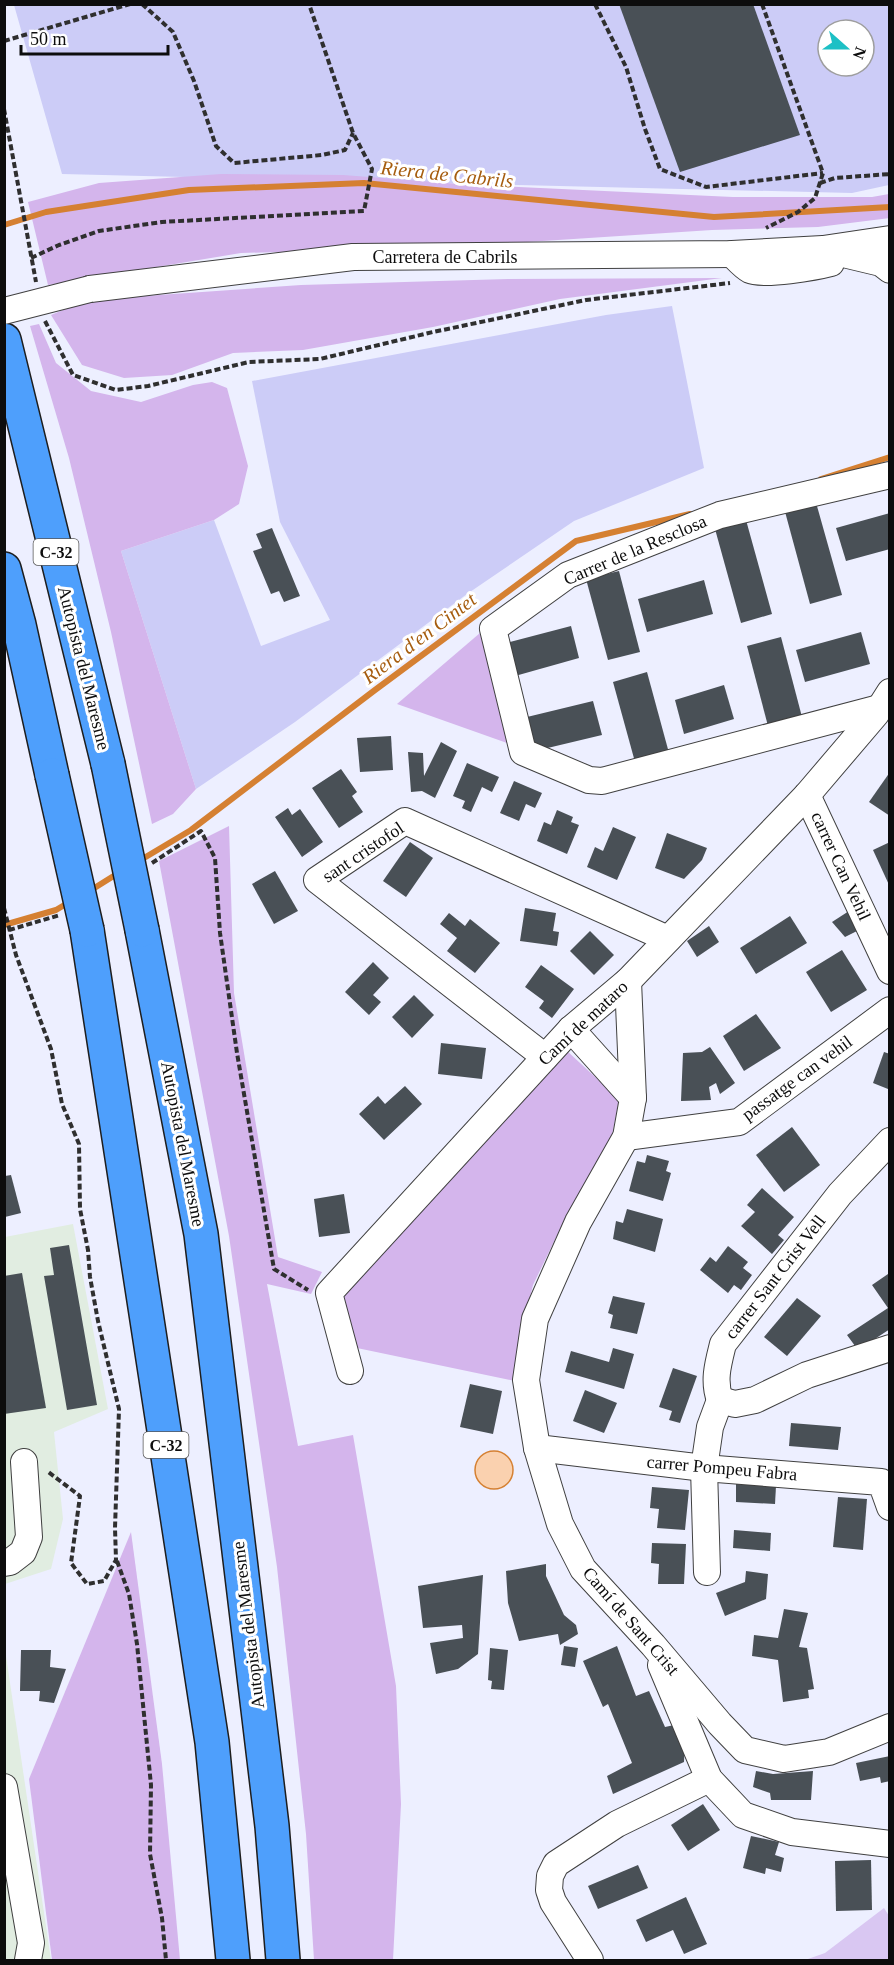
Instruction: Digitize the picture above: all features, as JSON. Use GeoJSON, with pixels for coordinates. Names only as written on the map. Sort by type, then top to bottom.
{"type":"FeatureCollection","features":[{"type":"Feature","properties":{"kind":"highway","name":"Autopista del Maresme"},"geometry":{"type":"LineString","coordinates":[[4,340],[108,764],[201,1234],[272,1826],[283,1960]]}},
{"type":"Feature","properties":{"kind":"highway","name":"C-32"},"geometry":{"type":"LineString","coordinates":[[4,569],[19,625],[52,776],[212,1742],[233,1960]]}},
{"type":"Feature","properties":{"kind":"street","name":"Carretera de Cabrils"},"geometry":{"type":"LineString","coordinates":[[4,311],[90,290],[353,257],[727,254],[837,249],[890,239]]}},
{"type":"Feature","properties":{"kind":"street"},"geometry":{"type":"LineString","coordinates":[[727,254],[749,269],[759,272],[831,263],[837,249],[881,263],[890,270]]}},
{"type":"Feature","properties":{"kind":"street","name":"Carrer de la Resclosa"},"geometry":{"type":"LineString","coordinates":[[884,700],[602,781],[589,780],[523,752],[493,629],[568,575],[720,515],[890,475]]}},
{"type":"Feature","properties":{"kind":"street","name":"Camí de mataro"},"geometry":{"type":"LineString","coordinates":[[329,1293],[570,1029],[628,981],[807,795],[884,700]]}},
{"type":"Feature","properties":{"kind":"street","name":"carrer Can Vehil"},"geometry":{"type":"LineString","coordinates":[[807,795],[890,971]]}},
{"type":"Feature","properties":{"kind":"street","name":"sant cristofol"},"geometry":{"type":"LineString","coordinates":[[545,1057],[317,880],[405,821],[668,939]]}},
{"type":"Feature","properties":{"kind":"street","name":"Camí de Sant Crist"},"geometry":{"type":"LineString","coordinates":[[628,981],[633,1098],[626,1137],[578,1222],[535,1319],[526,1380],[537,1448],[560,1524],[583,1569],[745,1750],[784,1759],[829,1752],[890,1727]]}},
{"type":"Feature","properties":{"kind":"street","name":"passatge can vehil"},"geometry":{"type":"LineString","coordinates":[[626,1137],[739,1122],[890,1010]]}},
{"type":"Feature","properties":{"kind":"street"},"geometry":{"type":"LineString","coordinates":[[570,1029],[633,1098]]}},
{"type":"Feature","properties":{"kind":"street","name":"carrer Sant Crist Vell"},"geometry":{"type":"LineString","coordinates":[[720,1400],[715,1388],[723,1344],[840,1194],[890,1141]]}},
{"type":"Feature","properties":{"kind":"street"},"geometry":{"type":"LineString","coordinates":[[329,1293],[350,1371]]}},
{"type":"Feature","properties":{"kind":"street"},"geometry":{"type":"LineString","coordinates":[[707,1572],[704,1468],[710,1427],[720,1400],[735,1404],[755,1400],[807,1375],[890,1348]]}},
{"type":"Feature","properties":{"kind":"street","name":"carrer Pompeu Fabra"},"geometry":{"type":"LineString","coordinates":[[537,1448],[704,1468],[881,1482],[890,1507]]}},
{"type":"Feature","properties":{"kind":"street"},"geometry":{"type":"LineString","coordinates":[[4,1563],[10,1562],[23,1552],[29,1537],[24,1462]]}},
{"type":"Feature","properties":{"kind":"street"},"geometry":{"type":"LineString","coordinates":[[653,1645],[709,1779],[743,1815],[792,1832],[890,1844]]}},
{"type":"Feature","properties":{"kind":"street"},"geometry":{"type":"LineString","coordinates":[[590,1960],[553,1902],[549,1890],[550,1876],[556,1864],[617,1824],[709,1779]]}},
{"type":"Feature","properties":{"kind":"street"},"geometry":{"type":"LineString","coordinates":[[4,1786],[31,1943],[28,1960]]}},
{"type":"Feature","properties":{"kind":"path"},"geometry":{"type":"LineString","coordinates":[[4,40],[130,4]]}},
{"type":"Feature","properties":{"kind":"path"},"geometry":{"type":"LineString","coordinates":[[142,4],[173,32],[194,81],[216,146],[234,163],[322,155],[345,150],[353,133]]}},
{"type":"Feature","properties":{"kind":"path"},"geometry":{"type":"LineString","coordinates":[[32,258],[59,245],[99,231],[162,222],[364,211],[372,170],[353,133],[309,4]]}},
{"type":"Feature","properties":{"kind":"path"},"geometry":{"type":"LineString","coordinates":[[595,4],[626,67],[660,169],[706,187],[823,173]]}},
{"type":"Feature","properties":{"kind":"path"},"geometry":{"type":"LineString","coordinates":[[762,4],[823,173],[815,198],[798,212],[762,231]]}},
{"type":"Feature","properties":{"kind":"path"},"geometry":{"type":"LineString","coordinates":[[4,109],[37,286]]}},
{"type":"Feature","properties":{"kind":"path"},"geometry":{"type":"LineString","coordinates":[[820,183],[835,178],[890,174]]}},
{"type":"Feature","properties":{"kind":"path"},"geometry":{"type":"LineString","coordinates":[[43,318],[73,375],[116,390],[148,386],[249,362],[320,359],[433,332],[586,300],[735,283],[759,272]]}},
{"type":"Feature","properties":{"kind":"path"},"geometry":{"type":"LineString","coordinates":[[151,864],[201,831],[215,858],[220,933],[234,1031],[274,1269],[321,1298],[329,1293]]}},
{"type":"Feature","properties":{"kind":"path"},"geometry":{"type":"LineString","coordinates":[[4,908],[9,930],[51,1049],[62,1104],[79,1144],[80,1209],[88,1250],[90,1277],[119,1408],[116,1560],[129,1593],[137,1644],[151,1785],[150,1854],[162,1918],[166,1960]]}},
{"type":"Feature","properties":{"kind":"path"},"geometry":{"type":"LineString","coordinates":[[9,930],[75,922]]}},
{"type":"Feature","properties":{"kind":"path"},"geometry":{"type":"LineString","coordinates":[[24,1462],[45,1470],[80,1496],[71,1563],[87,1584],[104,1581],[116,1560]]}},
{"type":"Feature","properties":{"kind":"shaded area"},"geometry":{"type":"Polygon","coordinates":[[[14,5],[889,5],[889,185],[852,193],[62,174],[14,5]]]}},
{"type":"Feature","properties":{"kind":"shaded area"},"geometry":{"type":"Polygon","coordinates":[[[221,174],[343,175],[473,185],[733,197],[872,197],[889,194],[890,218],[818,227],[712,230],[452,247],[241,253],[48,285],[28,202],[99,183],[221,174]]]}},
{"type":"Feature","properties":{"kind":"shaded area"},"geometry":{"type":"Polygon","coordinates":[[[722,278],[560,299],[433,327],[303,350],[233,353],[172,375],[124,378],[82,365],[51,315],[87,300],[301,285],[508,279],[722,278]]]}},
{"type":"Feature","properties":{"kind":"shaded area"},"geometry":{"type":"Polygon","coordinates":[[[672,306],[704,468],[574,521],[467,594],[295,722],[196,789],[121,551],[214,520],[261,646],[330,620],[280,522],[252,381],[606,315],[672,306]]]}},
{"type":"Feature","properties":{"kind":"shaded area"},"geometry":{"type":"Polygon","coordinates":[[[39,324],[56,363],[91,391],[141,402],[193,385],[212,382],[227,388],[248,466],[239,504],[214,520],[121,551],[196,789],[173,814],[152,824],[111,632],[69,458],[30,326],[39,324]]]}},
{"type":"Feature","properties":{"kind":"shaded area"},"geometry":{"type":"Polygon","coordinates":[[[480,633],[507,743],[397,704],[480,633]]]}},
{"type":"Feature","properties":{"kind":"shaded area"},"geometry":{"type":"Polygon","coordinates":[[[229,826],[234,993],[278,1257],[322,1272],[311,1294],[267,1284],[298,1446],[353,1435],[396,1686],[401,1804],[393,1960],[314,1960],[306,1834],[277,1567],[229,1236],[159,861],[229,826]]]}},
{"type":"Feature","properties":{"kind":"shaded area"},"geometry":{"type":"Polygon","coordinates":[[[566,1050],[619,1099],[612,1136],[563,1223],[533,1285],[517,1349],[515,1381],[357,1348],[344,1297],[417,1207],[566,1050]]]}},
{"type":"Feature","properties":{"kind":"shaded area"},"geometry":{"type":"Polygon","coordinates":[[[73,1224],[108,1409],[54,1432],[63,1519],[51,1569],[5,1584],[5,1237],[73,1224]]]}},
{"type":"Feature","properties":{"kind":"shaded area"},"geometry":{"type":"Polygon","coordinates":[[[494,1451],[507,1457],[513,1470],[507,1483],[494,1489],[481,1483],[475,1470],[481,1457],[494,1451]]]}},
{"type":"Feature","properties":{"kind":"shaded area"},"geometry":{"type":"Polygon","coordinates":[[[131,1532],[162,1764],[180,1960],[52,1960],[29,1779],[131,1532]]]}},
{"type":"Feature","properties":{"kind":"shaded area"},"geometry":{"type":"Polygon","coordinates":[[[5,1649],[51,1960],[5,1960],[5,1649]]]}},
{"type":"Feature","properties":{"kind":"shaded area"},"geometry":{"type":"Polygon","coordinates":[[[884,1908],[889,1916],[889,1960],[805,1960],[825,1953],[884,1908]]]}},
{"type":"Feature","properties":{"kind":"building"},"geometry":{"type":"Polygon","coordinates":[[[619,4],[753,4],[800,135],[680,172],[619,4]]]}},
{"type":"Feature","properties":{"kind":"building"},"geometry":{"type":"Polygon","coordinates":[[[815,499],[842,595],[810,604],[784,508],[815,499]]]}},
{"type":"Feature","properties":{"kind":"building"},"geometry":{"type":"Polygon","coordinates":[[[890,513],[890,549],[846,561],[836,528],[890,513]]]}},
{"type":"Feature","properties":{"kind":"building"},"geometry":{"type":"Polygon","coordinates":[[[746,520],[772,614],[741,623],[715,529],[746,520]]]}},
{"type":"Feature","properties":{"kind":"building"},"geometry":{"type":"Polygon","coordinates":[[[272,528],[300,596],[284,602],[279,591],[271,594],[253,551],[262,548],[256,534],[272,528]]]}},
{"type":"Feature","properties":{"kind":"building"},"geometry":{"type":"Polygon","coordinates":[[[619,571],[640,652],[608,660],[586,579],[619,571]]]}},
{"type":"Feature","properties":{"kind":"building"},"geometry":{"type":"Polygon","coordinates":[[[704,580],[713,614],[647,632],[638,599],[704,580]]]}},
{"type":"Feature","properties":{"kind":"building"},"geometry":{"type":"Polygon","coordinates":[[[571,626],[579,658],[515,676],[506,643],[571,626]]]}},
{"type":"Feature","properties":{"kind":"building"},"geometry":{"type":"Polygon","coordinates":[[[861,632],[870,664],[805,682],[796,650],[861,632]]]}},
{"type":"Feature","properties":{"kind":"building"},"geometry":{"type":"Polygon","coordinates":[[[781,637],[802,717],[768,726],[747,646],[781,637]]]}},
{"type":"Feature","properties":{"kind":"building"},"geometry":{"type":"Polygon","coordinates":[[[647,672],[669,753],[635,762],[613,682],[647,672]]]}},
{"type":"Feature","properties":{"kind":"building"},"geometry":{"type":"Polygon","coordinates":[[[724,685],[734,719],[684,734],[675,700],[724,685]]]}},
{"type":"Feature","properties":{"kind":"building"},"geometry":{"type":"Polygon","coordinates":[[[593,701],[602,735],[535,751],[527,717],[593,701]]]}},
{"type":"Feature","properties":{"kind":"building"},"geometry":{"type":"Polygon","coordinates":[[[391,736],[393,770],[360,772],[357,738],[391,736]]]}},
{"type":"Feature","properties":{"kind":"building"},"geometry":{"type":"Polygon","coordinates":[[[441,742],[457,751],[435,798],[422,791],[411,792],[408,752],[423,753],[424,776],[441,742]]]}},
{"type":"Feature","properties":{"kind":"building"},"geometry":{"type":"Polygon","coordinates":[[[467,763],[499,777],[492,792],[482,787],[471,812],[462,808],[465,801],[453,796],[467,763]]]}},
{"type":"Feature","properties":{"kind":"building"},"geometry":{"type":"Polygon","coordinates":[[[341,769],[357,792],[352,796],[363,812],[339,828],[312,788],[341,769]]]}},
{"type":"Feature","properties":{"kind":"building"},"geometry":{"type":"Polygon","coordinates":[[[890,772],[890,816],[869,802],[890,772]]]}},
{"type":"Feature","properties":{"kind":"building"},"geometry":{"type":"Polygon","coordinates":[[[514,781],[542,793],[535,808],[526,804],[519,821],[500,813],[514,781]]]}},
{"type":"Feature","properties":{"kind":"building"},"geometry":{"type":"Polygon","coordinates":[[[288,808],[292,815],[300,809],[323,842],[302,857],[275,817],[288,808]]]}},
{"type":"Feature","properties":{"kind":"building"},"geometry":{"type":"Polygon","coordinates":[[[557,810],[573,817],[571,822],[579,825],[567,854],[537,841],[544,822],[551,825],[557,810]]]}},
{"type":"Feature","properties":{"kind":"building"},"geometry":{"type":"Polygon","coordinates":[[[613,827],[636,837],[617,880],[587,867],[595,847],[603,851],[613,827]]]}},
{"type":"Feature","properties":{"kind":"building"},"geometry":{"type":"Polygon","coordinates":[[[667,833],[707,848],[702,860],[684,879],[655,868],[667,833]]]}},
{"type":"Feature","properties":{"kind":"building"},"geometry":{"type":"Polygon","coordinates":[[[410,842],[433,858],[406,897],[383,881],[410,842]]]}},
{"type":"Feature","properties":{"kind":"building"},"geometry":{"type":"Polygon","coordinates":[[[890,842],[890,887],[873,850],[890,842]]]}},
{"type":"Feature","properties":{"kind":"building"},"geometry":{"type":"Polygon","coordinates":[[[275,871],[298,911],[274,924],[252,884],[275,871]]]}},
{"type":"Feature","properties":{"kind":"building"},"geometry":{"type":"Polygon","coordinates":[[[525,908],[556,913],[553,931],[559,932],[557,946],[520,941],[525,908]]]}},
{"type":"Feature","properties":{"kind":"building"},"geometry":{"type":"Polygon","coordinates":[[[849,911],[859,930],[845,937],[832,922],[849,911]]]}},
{"type":"Feature","properties":{"kind":"building"},"geometry":{"type":"Polygon","coordinates":[[[449,913],[465,926],[470,919],[500,943],[475,973],[447,951],[457,938],[440,924],[449,913]]]}},
{"type":"Feature","properties":{"kind":"building"},"geometry":{"type":"Polygon","coordinates":[[[790,916],[807,943],[756,974],[740,948],[790,916]]]}},
{"type":"Feature","properties":{"kind":"building"},"geometry":{"type":"Polygon","coordinates":[[[709,926],[719,942],[697,957],[687,941],[709,926]]]}},
{"type":"Feature","properties":{"kind":"building"},"geometry":{"type":"Polygon","coordinates":[[[590,931],[614,955],[594,975],[570,951],[590,931]]]}},
{"type":"Feature","properties":{"kind":"building"},"geometry":{"type":"Polygon","coordinates":[[[842,950],[867,990],[831,1012],[806,972],[842,950]]]}},
{"type":"Feature","properties":{"kind":"building"},"geometry":{"type":"Polygon","coordinates":[[[373,962],[389,978],[373,995],[381,1002],[369,1015],[345,992],[373,962]]]}},
{"type":"Feature","properties":{"kind":"building"},"geometry":{"type":"Polygon","coordinates":[[[541,965],[574,989],[552,1018],[539,1008],[544,1001],[525,987],[541,965]]]}},
{"type":"Feature","properties":{"kind":"building"},"geometry":{"type":"Polygon","coordinates":[[[414,995],[434,1015],[412,1038],[392,1017],[414,995]]]}},
{"type":"Feature","properties":{"kind":"building"},"geometry":{"type":"Polygon","coordinates":[[[756,1014],[781,1048],[744,1071],[723,1036],[756,1014]]]}},
{"type":"Feature","properties":{"kind":"building"},"geometry":{"type":"Polygon","coordinates":[[[441,1043],[486,1048],[482,1079],[438,1074],[441,1043]]]}},
{"type":"Feature","properties":{"kind":"building"},"geometry":{"type":"Polygon","coordinates":[[[710,1047],[735,1083],[720,1094],[716,1083],[709,1087],[711,1100],[681,1101],[683,1053],[702,1052],[710,1047]]]}},
{"type":"Feature","properties":{"kind":"building"},"geometry":{"type":"Polygon","coordinates":[[[884,1052],[890,1054],[888,1089],[873,1083],[884,1052]]]}},
{"type":"Feature","properties":{"kind":"building"},"geometry":{"type":"Polygon","coordinates":[[[405,1086],[422,1104],[384,1140],[359,1114],[378,1096],[385,1104],[405,1086]]]}},
{"type":"Feature","properties":{"kind":"building"},"geometry":{"type":"Polygon","coordinates":[[[792,1127],[820,1165],[784,1192],[756,1155],[792,1127]]]}},
{"type":"Feature","properties":{"kind":"building"},"geometry":{"type":"Polygon","coordinates":[[[647,1155],[669,1161],[666,1171],[671,1173],[663,1201],[629,1191],[637,1161],[645,1163],[647,1155]]]}},
{"type":"Feature","properties":{"kind":"building"},"geometry":{"type":"Polygon","coordinates":[[[11,1175],[21,1213],[5,1217],[5,1176],[11,1175]]]}},
{"type":"Feature","properties":{"kind":"building"},"geometry":{"type":"Polygon","coordinates":[[[762,1188],[794,1217],[778,1235],[784,1240],[772,1254],[741,1226],[755,1212],[747,1205],[762,1188]]]}},
{"type":"Feature","properties":{"kind":"building"},"geometry":{"type":"Polygon","coordinates":[[[344,1194],[350,1233],[319,1237],[314,1199],[344,1194]]]}},
{"type":"Feature","properties":{"kind":"building"},"geometry":{"type":"Polygon","coordinates":[[[627,1209],[663,1219],[655,1252],[613,1239],[616,1221],[623,1223],[627,1209]]]}},
{"type":"Feature","properties":{"kind":"building"},"geometry":{"type":"Polygon","coordinates":[[[69,1245],[97,1405],[67,1410],[44,1276],[54,1275],[50,1248],[69,1245]]]}},
{"type":"Feature","properties":{"kind":"building"},"geometry":{"type":"Polygon","coordinates":[[[728,1246],[748,1262],[743,1268],[752,1275],[741,1290],[734,1285],[728,1293],[700,1270],[710,1257],[716,1262],[728,1246]]]}},
{"type":"Feature","properties":{"kind":"building"},"geometry":{"type":"Polygon","coordinates":[[[22,1273],[46,1408],[4,1414],[4,1276],[22,1273]]]}},
{"type":"Feature","properties":{"kind":"building"},"geometry":{"type":"Polygon","coordinates":[[[888,1274],[890,1329],[858,1350],[847,1335],[888,1308],[872,1285],[888,1274]]]}},
{"type":"Feature","properties":{"kind":"building"},"geometry":{"type":"Polygon","coordinates":[[[613,1296],[645,1303],[637,1334],[610,1328],[613,1315],[608,1313],[613,1296]]]}},
{"type":"Feature","properties":{"kind":"building"},"geometry":{"type":"Polygon","coordinates":[[[797,1298],[821,1316],[787,1356],[764,1337],[797,1298]]]}},
{"type":"Feature","properties":{"kind":"building"},"geometry":{"type":"Polygon","coordinates":[[[613,1348],[634,1354],[624,1389],[565,1372],[571,1351],[609,1362],[613,1348]]]}},
{"type":"Feature","properties":{"kind":"building"},"geometry":{"type":"Polygon","coordinates":[[[673,1368],[697,1376],[680,1423],[669,1420],[672,1411],[659,1407],[673,1368]]]}},
{"type":"Feature","properties":{"kind":"building"},"geometry":{"type":"Polygon","coordinates":[[[470,1384],[502,1391],[493,1434],[460,1427],[470,1384]]]}},
{"type":"Feature","properties":{"kind":"building"},"geometry":{"type":"Polygon","coordinates":[[[585,1390],[617,1403],[604,1433],[573,1421],[585,1390]]]}},
{"type":"Feature","properties":{"kind":"building"},"geometry":{"type":"Polygon","coordinates":[[[791,1423],[841,1427],[838,1450],[789,1446],[791,1423]]]}},
{"type":"Feature","properties":{"kind":"building"},"geometry":{"type":"Polygon","coordinates":[[[736,1484],[776,1486],[775,1504],[736,1502],[736,1484]]]}},
{"type":"Feature","properties":{"kind":"building"},"geometry":{"type":"Polygon","coordinates":[[[652,1487],[689,1490],[685,1530],[657,1528],[659,1509],[650,1508],[652,1487]]]}},
{"type":"Feature","properties":{"kind":"building"},"geometry":{"type":"Polygon","coordinates":[[[838,1497],[867,1499],[863,1550],[833,1547],[838,1497]]]}},
{"type":"Feature","properties":{"kind":"building"},"geometry":{"type":"Polygon","coordinates":[[[734,1530],[771,1533],[770,1551],[733,1548],[734,1530]]]}},
{"type":"Feature","properties":{"kind":"building"},"geometry":{"type":"Polygon","coordinates":[[[652,1543],[686,1544],[684,1584],[658,1584],[659,1564],[651,1563],[652,1543]]]}},
{"type":"Feature","properties":{"kind":"building"},"geometry":{"type":"Polygon","coordinates":[[[546,1564],[546,1576],[564,1615],[576,1625],[578,1634],[560,1645],[558,1634],[519,1641],[508,1603],[506,1571],[546,1564]]]}},
{"type":"Feature","properties":{"kind":"building"},"geometry":{"type":"Polygon","coordinates":[[[746,1571],[768,1574],[766,1599],[725,1616],[716,1593],[745,1582],[746,1571]]]}},
{"type":"Feature","properties":{"kind":"building"},"geometry":{"type":"Polygon","coordinates":[[[483,1575],[478,1654],[458,1669],[436,1674],[430,1643],[463,1638],[462,1625],[423,1628],[418,1586],[483,1575]]]}},
{"type":"Feature","properties":{"kind":"building"},"geometry":{"type":"Polygon","coordinates":[[[784,1609],[808,1613],[799,1647],[807,1648],[814,1689],[808,1690],[809,1698],[783,1702],[778,1660],[752,1656],[754,1635],[778,1638],[784,1609]]]}},
{"type":"Feature","properties":{"kind":"building"},"geometry":{"type":"Polygon","coordinates":[[[564,1646],[578,1648],[575,1667],[561,1665],[564,1646]]]}},
{"type":"Feature","properties":{"kind":"building"},"geometry":{"type":"Polygon","coordinates":[[[617,1646],[636,1696],[649,1691],[665,1727],[679,1724],[685,1738],[684,1762],[613,1794],[607,1776],[632,1763],[608,1704],[603,1707],[583,1661],[617,1646]]]}},
{"type":"Feature","properties":{"kind":"building"},"geometry":{"type":"Polygon","coordinates":[[[490,1648],[508,1650],[504,1690],[491,1689],[492,1681],[488,1680],[490,1648]]]}},
{"type":"Feature","properties":{"kind":"building"},"geometry":{"type":"Polygon","coordinates":[[[21,1650],[51,1650],[50,1667],[66,1669],[54,1703],[39,1701],[40,1691],[20,1691],[21,1650]]]}},
{"type":"Feature","properties":{"kind":"building"},"geometry":{"type":"Polygon","coordinates":[[[890,1756],[890,1781],[881,1783],[880,1777],[860,1781],[856,1763],[890,1756]]]}},
{"type":"Feature","properties":{"kind":"building"},"geometry":{"type":"Polygon","coordinates":[[[756,1771],[773,1774],[813,1771],[811,1800],[771,1800],[770,1793],[753,1787],[756,1771]]]}},
{"type":"Feature","properties":{"kind":"building"},"geometry":{"type":"Polygon","coordinates":[[[703,1804],[720,1830],[688,1851],[671,1825],[703,1804]]]}},
{"type":"Feature","properties":{"kind":"building"},"geometry":{"type":"Polygon","coordinates":[[[751,1836],[779,1842],[775,1855],[784,1858],[781,1872],[766,1868],[765,1874],[743,1868],[751,1836]]]}},
{"type":"Feature","properties":{"kind":"building"},"geometry":{"type":"Polygon","coordinates":[[[871,1860],[872,1910],[836,1911],[835,1861],[871,1860]]]}},
{"type":"Feature","properties":{"kind":"building"},"geometry":{"type":"Polygon","coordinates":[[[638,1865],[648,1888],[598,1909],[588,1886],[638,1865]]]}},
{"type":"Feature","properties":{"kind":"building"},"geometry":{"type":"Polygon","coordinates":[[[686,1897],[707,1944],[684,1954],[673,1930],[646,1942],[636,1920],[686,1897]]]}},
{"type":"Feature","properties":{"kind":"waterway","name":"Riera de Cabrils"},"geometry":{"type":"LineString","coordinates":[[4,225],[46,212],[189,190],[364,183],[714,217],[890,207]]}},
{"type":"Feature","properties":{"kind":"waterway","name":"Riera d'en Cintet"},"geometry":{"type":"LineString","coordinates":[[821,479],[890,457]]}},
{"type":"Feature","properties":{"kind":"waterway","name":"Riera d'en Cintet"},"geometry":{"type":"LineString","coordinates":[[139,861],[191,830],[576,541],[690,514]]}},
{"type":"Feature","properties":{"kind":"waterway","name":"Riera d'en Cintet"},"geometry":{"type":"LineString","coordinates":[[88,892],[120,872]]}},
{"type":"Feature","properties":{"kind":"waterway","name":"Riera d'en Cintet"},"geometry":{"type":"LineString","coordinates":[[4,925],[56,910],[71,901]]}}]}
